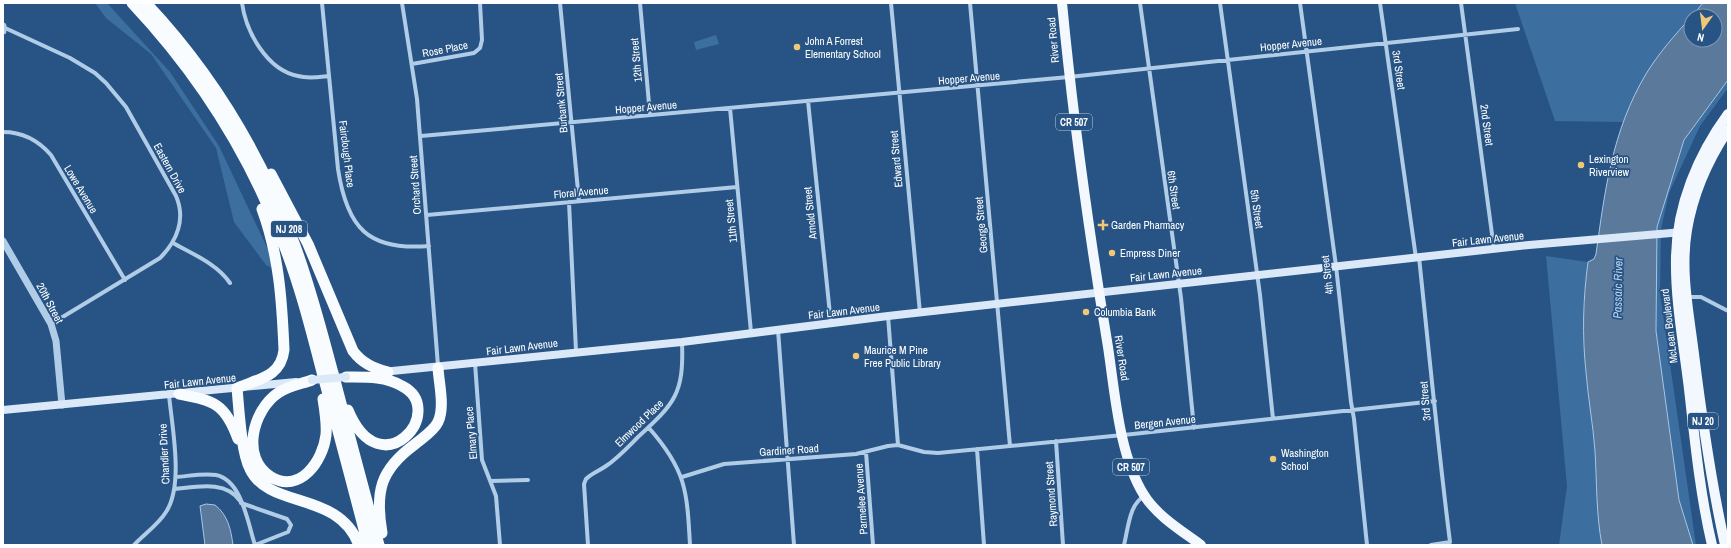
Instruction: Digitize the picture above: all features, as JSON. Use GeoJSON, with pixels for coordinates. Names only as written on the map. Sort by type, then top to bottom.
{"type":"FeatureCollection","features":[{"type":"Feature","properties":{"kind":"highway","name":"NJ 208"},"geometry":{"type":"LineString","coordinates":[[132,3],[157,30],[234,129]]}},
{"type":"Feature","properties":{"kind":"highway","name":"NJ 208"},"geometry":{"type":"LineString","coordinates":[[147,4],[197,63],[234,129],[278,229],[319,339],[379,545]]}},
{"type":"Feature","properties":{"kind":"highway"},"geometry":{"type":"LineString","coordinates":[[234,129],[268,169],[299,226],[353,351],[362,362],[388,372]]}},
{"type":"Feature","properties":{"kind":"highway"},"geometry":{"type":"LineString","coordinates":[[234,129],[261,205],[275,252],[282,300],[284,350],[281,362],[274,372],[236,388],[247,462]]}},
{"type":"Feature","properties":{"kind":"highway","name":"NJ 208"},"geometry":{"type":"LineString","coordinates":[[319,339],[368,545]]}},
{"type":"Feature","properties":{"kind":"highway"},"geometry":{"type":"LineString","coordinates":[[319,339],[348,409],[361,432],[373,442],[381,444],[398,442],[410,433],[417,420],[418,413],[414,398],[410,391],[404,386],[387,379],[346,377]]}},
{"type":"Feature","properties":{"kind":"highway"},"geometry":{"type":"LineString","coordinates":[[312,380],[278,393],[264,406],[256,423],[253,440],[256,458],[264,471],[277,480],[292,481],[305,475],[317,463],[324,444],[326,417],[319,339]]}},
{"type":"Feature","properties":{"kind":"highway"},"geometry":{"type":"LineString","coordinates":[[384,545],[379,513],[382,486],[387,471],[396,459],[428,434],[438,422],[441,407],[438,368]]}},
{"type":"Feature","properties":{"kind":"highway"},"geometry":{"type":"LineString","coordinates":[[174,394],[210,400],[224,411],[234,426],[247,462],[257,479],[272,490],[325,510],[342,519],[353,532],[359,545]]}},
{"type":"Feature","properties":{"kind":"main road","name":"River Road"},"geometry":{"type":"LineString","coordinates":[[1062,3],[1069,78],[1098,293],[1123,435],[1129,460],[1145,496],[1168,519],[1201,545]]}},
{"type":"Feature","properties":{"kind":"main road","name":"McLean Boulevard"},"geometry":{"type":"LineString","coordinates":[[1712,545],[1700,481],[1676,269],[1683,207],[1694,175],[1710,142],[1728,114]]}},
{"type":"Feature","properties":{"kind":"main road","name":"McLean Boulevard"},"geometry":{"type":"LineString","coordinates":[[1725,545],[1719,520],[1708,453],[1687,296],[1684,256],[1679,232],[1693,203],[1702,179],[1718,146],[1728,130]]}},
{"type":"Feature","properties":{"kind":"main road","name":"Fair Lawn Avenue"},"geometry":{"type":"LineString","coordinates":[[3,410],[438,368],[576,352],[682,342],[751,332],[831,324],[888,316],[998,305],[1336,266],[1494,249],[1679,232]]}},
{"type":"Feature","properties":{"kind":"street"},"geometry":{"type":"LineString","coordinates":[[242,3],[249,29],[272,62],[288,73],[297,76],[315,78],[329,76]]}},
{"type":"Feature","properties":{"kind":"street","name":"Fairclough Place"},"geometry":{"type":"LineString","coordinates":[[322,3],[340,180],[345,202],[354,221],[367,234],[384,244],[402,247],[429,246]]}},
{"type":"Feature","properties":{"kind":"street","name":"Orchard Street"},"geometry":{"type":"LineString","coordinates":[[402,3],[418,99],[438,368]]}},
{"type":"Feature","properties":{"kind":"street","name":"Rose Place"},"geometry":{"type":"LineString","coordinates":[[412,64],[474,53],[480,48],[482,40],[480,3]]}},
{"type":"Feature","properties":{"kind":"street","name":"Burbank Street"},"geometry":{"type":"LineString","coordinates":[[560,3],[579,201]]}},
{"type":"Feature","properties":{"kind":"street","name":"12th Street"},"geometry":{"type":"LineString","coordinates":[[640,3],[650,116]]}},
{"type":"Feature","properties":{"kind":"street","name":"Edward Street"},"geometry":{"type":"LineString","coordinates":[[891,3],[920,313]]}},
{"type":"Feature","properties":{"kind":"street","name":"George Street"},"geometry":{"type":"LineString","coordinates":[[970,3],[1010,446]]}},
{"type":"Feature","properties":{"kind":"street","name":"6th Street"},"geometry":{"type":"LineString","coordinates":[[1140,3],[1178,284],[1194,428]]}},
{"type":"Feature","properties":{"kind":"street","name":"5th Street"},"geometry":{"type":"LineString","coordinates":[[1220,3],[1257,275],[1273,419]]}},
{"type":"Feature","properties":{"kind":"street","name":"4th Street"},"geometry":{"type":"LineString","coordinates":[[1300,3],[1336,266],[1367,545]]}},
{"type":"Feature","properties":{"kind":"street","name":"3rd Street"},"geometry":{"type":"LineString","coordinates":[[1380,3],[1417,258],[1435,401],[1436,429],[1450,542],[1431,545]]}},
{"type":"Feature","properties":{"kind":"street","name":"2nd Street"},"geometry":{"type":"LineString","coordinates":[[1461,3],[1494,249]]}},
{"type":"Feature","properties":{"kind":"street","name":"Eastern Drive"},"geometry":{"type":"LineString","coordinates":[[3,27],[82,65],[106,83],[116,93],[126,107],[178,200],[181,210],[177,235],[173,243],[160,258],[50,324]]}},
{"type":"Feature","properties":{"kind":"street","name":"Hopper Avenue"},"geometry":{"type":"LineString","coordinates":[[421,136],[1069,78],[1518,29]]}},
{"type":"Feature","properties":{"kind":"street","name":"Arnold Street"},"geometry":{"type":"LineString","coordinates":[[808,101],[831,324]]}},
{"type":"Feature","properties":{"kind":"street","name":"11th Street"},"geometry":{"type":"LineString","coordinates":[[730,108],[751,332]]}},
{"type":"Feature","properties":{"kind":"street","name":"Lowe Avenue"},"geometry":{"type":"LineString","coordinates":[[3,132],[13,132],[28,137],[43,147],[51,155],[125,280]]}},
{"type":"Feature","properties":{"kind":"street","name":"Floral Avenue"},"geometry":{"type":"LineString","coordinates":[[426,215],[737,187]]}},
{"type":"Feature","properties":{"kind":"street"},"geometry":{"type":"LineString","coordinates":[[569,202],[576,352]]}},
{"type":"Feature","properties":{"kind":"street","name":"20th Street"},"geometry":{"type":"LineString","coordinates":[[3,241],[50,324],[56,341],[62,405]]}},
{"type":"Feature","properties":{"kind":"street"},"geometry":{"type":"LineString","coordinates":[[173,243],[211,264],[225,276],[230,283]]}},
{"type":"Feature","properties":{"kind":"street"},"geometry":{"type":"LineString","coordinates":[[1679,306],[1683,298],[1687,296],[1701,297],[1728,311]]}},
{"type":"Feature","properties":{"kind":"street"},"geometry":{"type":"LineString","coordinates":[[888,316],[898,445]]}},
{"type":"Feature","properties":{"kind":"street"},"geometry":{"type":"LineString","coordinates":[[778,329],[794,545]]}},
{"type":"Feature","properties":{"kind":"street","name":"Elmwood Place"},"geometry":{"type":"LineString","coordinates":[[588,545],[584,484],[586,479],[592,473],[607,465],[649,428],[671,405],[679,388],[683,367],[682,342]]}},
{"type":"Feature","properties":{"kind":"street","name":"Elmary Place"},"geometry":{"type":"LineString","coordinates":[[475,363],[483,468],[491,481],[496,496],[500,545]]}},
{"type":"Feature","properties":{"kind":"street","name":"Chandler Drive"},"geometry":{"type":"LineString","coordinates":[[134,545],[167,511],[175,489],[174,394]]}},
{"type":"Feature","properties":{"kind":"street","name":"Bergen Avenue"},"geometry":{"type":"LineString","coordinates":[[898,445],[931,453],[1194,428],[1435,401]]}},
{"type":"Feature","properties":{"kind":"street"},"geometry":{"type":"LineString","coordinates":[[649,428],[672,457],[682,477],[687,498],[690,545]]}},
{"type":"Feature","properties":{"kind":"street","name":"Raymond Street"},"geometry":{"type":"LineString","coordinates":[[1056,441],[1063,545]]}},
{"type":"Feature","properties":{"kind":"street","name":"Gardiner Road"},"geometry":{"type":"LineString","coordinates":[[682,477],[724,464],[866,452],[898,445]]}},
{"type":"Feature","properties":{"kind":"street"},"geometry":{"type":"LineString","coordinates":[[978,449],[984,545]]}},
{"type":"Feature","properties":{"kind":"street","name":"Parmelee Avenue"},"geometry":{"type":"LineString","coordinates":[[866,452],[873,545]]}},
{"type":"Feature","properties":{"kind":"street"},"geometry":{"type":"LineString","coordinates":[[175,489],[207,486],[222,488],[233,494],[241,503],[287,519],[291,525],[288,532],[255,545],[241,503],[237,490],[234,485],[223,477],[209,475],[176,477]]}},
{"type":"Feature","properties":{"kind":"street"},"geometry":{"type":"LineString","coordinates":[[491,481],[528,480]]}},
{"type":"Feature","properties":{"kind":"street"},"geometry":{"type":"LineString","coordinates":[[1124,545],[1133,510],[1140,499],[1145,496]]}},
{"type":"Feature","properties":{"kind":"street"},"geometry":{"type":"LineString","coordinates":[[1719,520],[1728,536]]}},
{"type":"Feature","properties":{"kind":"shaded area"},"geometry":{"type":"Polygon","coordinates":[[[95,3],[107,3],[170,72],[219,146],[270,254],[274,269],[266,265],[234,222],[216,148],[151,54],[106,18],[95,3]]]}},
{"type":"Feature","properties":{"kind":"shaded area"},"geometry":{"type":"Polygon","coordinates":[[[1515,3],[1703,3],[1698,8],[1683,8],[1683,26],[1647,73],[1623,122],[1555,121],[1515,3]]]}},
{"type":"Feature","properties":{"kind":"shaded area"},"geometry":{"type":"Polygon","coordinates":[[[716,35],[719,44],[696,50],[694,42],[716,35]]]}},
{"type":"Feature","properties":{"kind":"shaded area"},"geometry":{"type":"Polygon","coordinates":[[[1728,80],[1728,88],[1700,126],[1669,193],[1661,229],[1660,294],[1696,545],[1693,545],[1679,500],[1656,331],[1657,227],[1684,140],[1728,80]]]}},
{"type":"Feature","properties":{"kind":"shaded area"},"geometry":{"type":"Polygon","coordinates":[[[1546,256],[1588,262],[1584,297],[1583,334],[1595,449],[1602,545],[1559,545],[1567,486],[1546,256]]]}},
{"type":"Feature","properties":{"kind":"water","name":"Passaic River"},"geometry":{"type":"Polygon","coordinates":[[[1703,3],[1728,3],[1728,80],[1684,140],[1657,227],[1656,331],[1679,500],[1693,545],[1602,545],[1598,510],[1596,463],[1584,344],[1584,303],[1588,262],[1594,259],[1596,254],[1607,184],[1618,139],[1634,95],[1646,74],[1661,52],[1683,26],[1683,48],[1723,48],[1723,8],[1699,8],[1703,3]]]}},
{"type":"Feature","properties":{"kind":"water"},"geometry":{"type":"Polygon","coordinates":[[[206,504],[215,505],[223,513],[230,528],[233,545],[205,545],[200,506],[206,504]]]}},
{"type":"Feature","properties":{"kind":"place","name":"John A Forrest Elementary School"},"geometry":{"type":"Point","coordinates":[797,47]}},
{"type":"Feature","properties":{"kind":"place","name":"Lexington Riverview"},"geometry":{"type":"Point","coordinates":[1581,165]}},
{"type":"Feature","properties":{"kind":"place","name":"Garden Pharmacy"},"geometry":{"type":"Point","coordinates":[1103,225]}},
{"type":"Feature","properties":{"kind":"place","name":"Empress Diner"},"geometry":{"type":"Point","coordinates":[1112,253]}},
{"type":"Feature","properties":{"kind":"place","name":"Columbia Bank"},"geometry":{"type":"Point","coordinates":[1086,312]}},
{"type":"Feature","properties":{"kind":"place","name":"Maurice M Pine Free Public Library"},"geometry":{"type":"Point","coordinates":[856,356]}},
{"type":"Feature","properties":{"kind":"place","name":"Washington School"},"geometry":{"type":"Point","coordinates":[1273,459]}}]}
